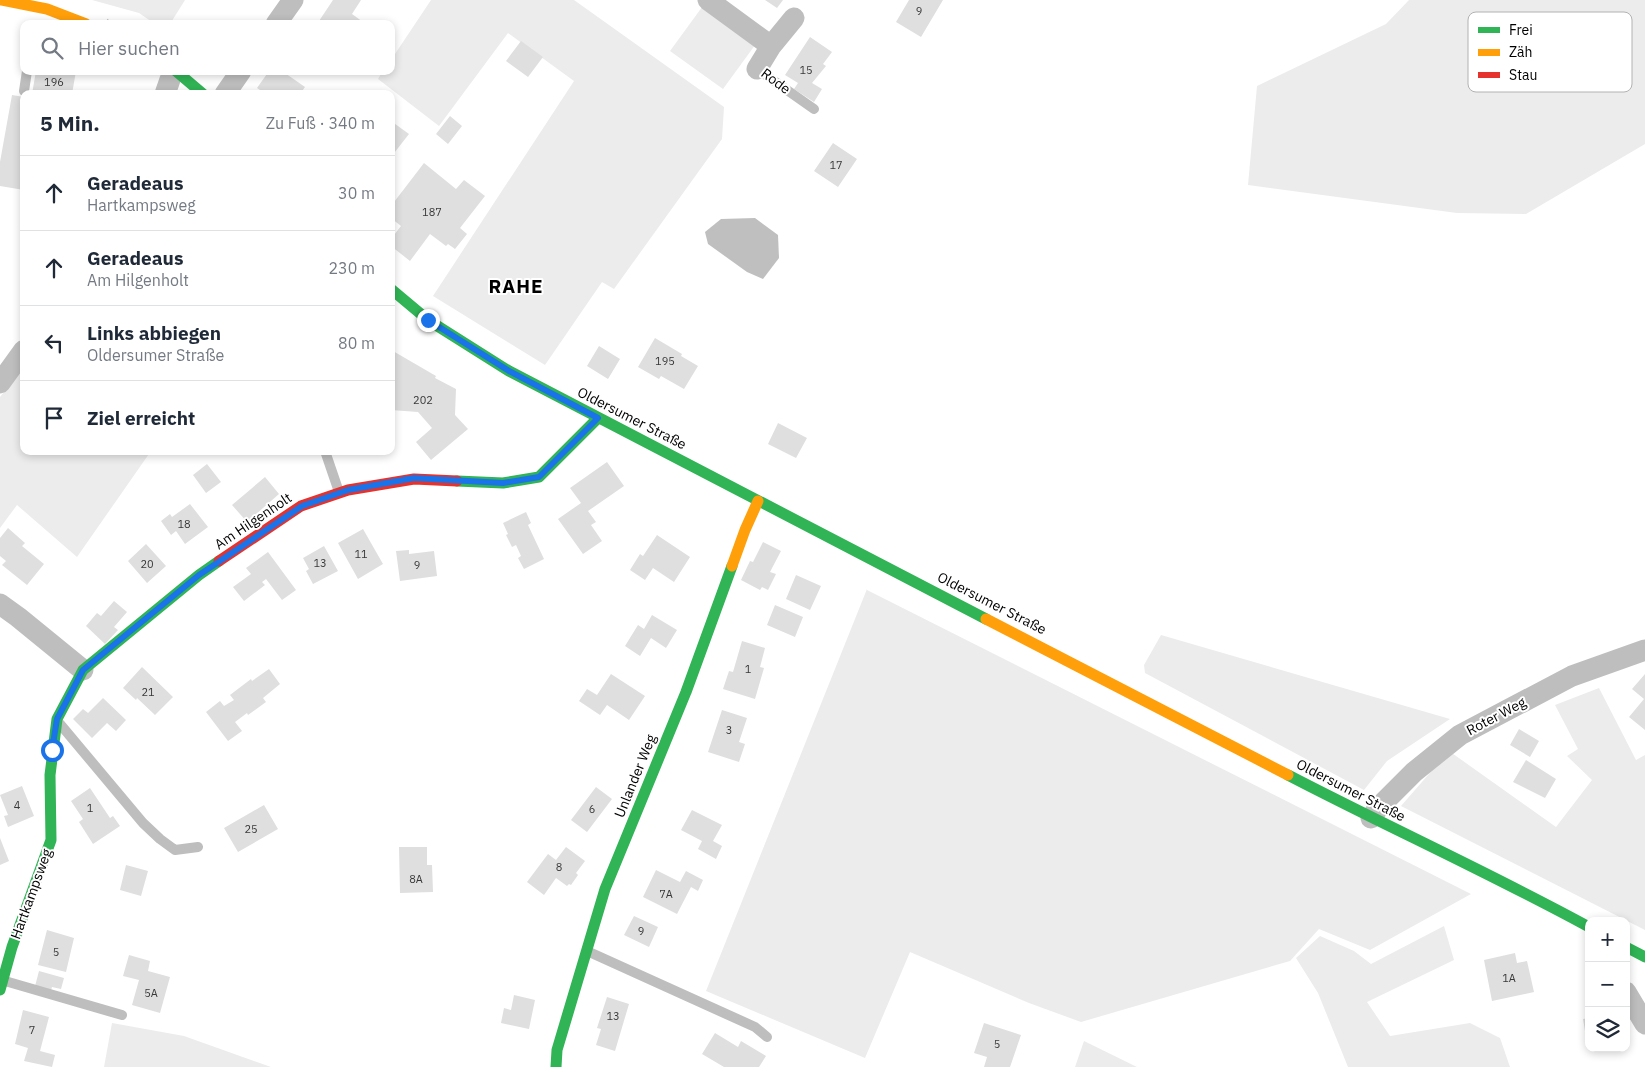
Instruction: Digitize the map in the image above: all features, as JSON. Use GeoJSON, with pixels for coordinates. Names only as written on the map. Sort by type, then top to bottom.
{"type":"FeatureCollection","features":[{"type":"Feature","properties":{"kind":"street"},"geometry":{"type":"LineString","coordinates":[[2,0],[70,20]]}},
{"type":"Feature","properties":{"kind":"street"},"geometry":{"type":"LineString","coordinates":[[279,20],[293,0]]}},
{"type":"Feature","properties":{"kind":"street","name":"Rode"},"geometry":{"type":"LineString","coordinates":[[708,0],[771,46]]}},
{"type":"Feature","properties":{"kind":"street","name":"Rode"},"geometry":{"type":"LineString","coordinates":[[758,69],[771,46],[794,18]]}},
{"type":"Feature","properties":{"kind":"street"},"geometry":{"type":"LineString","coordinates":[[167,90],[173,75]]}},
{"type":"Feature","properties":{"kind":"street"},"geometry":{"type":"LineString","coordinates":[[180,75],[198,90]]}},
{"type":"Feature","properties":{"kind":"street"},"geometry":{"type":"LineString","coordinates":[[228,90],[238,75]]}},
{"type":"Feature","properties":{"kind":"street","name":"Oldersumer Straße"},"geometry":{"type":"LineString","coordinates":[[395,292],[428,320],[509,371],[1371,818],[1517,888],[1585,926]]}},
{"type":"Feature","properties":{"kind":"street"},"geometry":{"type":"LineString","coordinates":[[0,382],[20,355]]}},
{"type":"Feature","properties":{"kind":"street","name":"Am Hilgenholt"},"geometry":{"type":"LineString","coordinates":[[83,670],[199,575],[302,506],[348,490],[414,478],[503,483],[539,477],[598,418]]}},
{"type":"Feature","properties":{"kind":"street","name":"Unlander Weg"},"geometry":{"type":"LineString","coordinates":[[556,1067],[557,1050],[605,889],[686,692],[745,530],[758,501]]}},
{"type":"Feature","properties":{"kind":"street"},"geometry":{"type":"LineString","coordinates":[[0,604],[83,670]]}},
{"type":"Feature","properties":{"kind":"street","name":"Roter Weg"},"geometry":{"type":"LineString","coordinates":[[1371,818],[1379,807],[1414,772],[1460,735],[1572,676],[1645,650]]}},
{"type":"Feature","properties":{"kind":"street","name":"Hartkampsweg"},"geometry":{"type":"LineString","coordinates":[[2,985],[12,947],[51,840],[50,775],[57,719],[83,670]]}},
{"type":"Feature","properties":{"kind":"street"},"geometry":{"type":"LineString","coordinates":[[1630,949],[1645,957]]}},
{"type":"Feature","properties":{"kind":"street"},"geometry":{"type":"LineString","coordinates":[[1630,999],[1645,1024]]}},
{"type":"Feature","properties":{"kind":"lane","name":"Rode"},"geometry":{"type":"LineString","coordinates":[[758,69],[814,109]]}},
{"type":"Feature","properties":{"kind":"lane"},"geometry":{"type":"LineString","coordinates":[[24,90],[26,75]]}},
{"type":"Feature","properties":{"kind":"lane"},"geometry":{"type":"LineString","coordinates":[[326,455],[339,493]]}},
{"type":"Feature","properties":{"kind":"lane"},"geometry":{"type":"LineString","coordinates":[[57,719],[143,823],[160,840],[175,850],[198,848]]}},
{"type":"Feature","properties":{"kind":"lane"},"geometry":{"type":"LineString","coordinates":[[586,951],[755,1027],[768,1037]]}},
{"type":"Feature","properties":{"kind":"lane"},"geometry":{"type":"LineString","coordinates":[[2,985],[122,1015]]}},
{"type":"Feature","properties":{"kind":"shaded area"},"geometry":{"type":"Polygon","coordinates":[[[92,0],[185,0],[172,20],[149,20],[139,13],[92,0]]]}},
{"type":"Feature","properties":{"kind":"shaded area"},"geometry":{"type":"Polygon","coordinates":[[[431,0],[574,0],[724,107],[722,139],[614,289],[602,282],[545,365],[433,296],[574,81],[508,33],[439,126],[395,92],[395,90],[378,79],[380,75],[395,75],[395,54],[431,0]]]}},
{"type":"Feature","properties":{"kind":"shaded area"},"geometry":{"type":"Polygon","coordinates":[[[1409,0],[1645,0],[1645,144],[1526,214],[1457,213],[1248,185],[1257,86],[1386,24],[1409,0]]]}},
{"type":"Feature","properties":{"kind":"shaded area"},"geometry":{"type":"Polygon","coordinates":[[[705,3],[758,41],[723,89],[670,51],[705,3]]]}},
{"type":"Feature","properties":{"kind":"shaded area"},"geometry":{"type":"Polygon","coordinates":[[[755,218],[778,235],[779,258],[763,279],[747,272],[708,244],[705,232],[721,219],[755,218]]]}},
{"type":"Feature","properties":{"kind":"shaded area"},"geometry":{"type":"Polygon","coordinates":[[[20,371],[20,455],[148,455],[77,557],[17,505],[0,528],[0,397],[20,371]]]}},
{"type":"Feature","properties":{"kind":"shaded area"},"geometry":{"type":"Polygon","coordinates":[[[867,589],[1471,894],[1370,950],[1319,929],[1290,961],[1081,1022],[1029,1003],[910,952],[865,1058],[706,991],[867,589]]]}},
{"type":"Feature","properties":{"kind":"shaded area"},"geometry":{"type":"Polygon","coordinates":[[[1161,635],[1450,719],[1387,761],[1364,790],[1145,673],[1144,665],[1161,635]]]}},
{"type":"Feature","properties":{"kind":"shaded area"},"geometry":{"type":"Polygon","coordinates":[[[1599,688],[1636,760],[1645,755],[1645,930],[1630,922],[1630,917],[1619,917],[1401,806],[1449,751],[1556,827],[1592,780],[1567,756],[1578,749],[1555,705],[1599,688]]]}},
{"type":"Feature","properties":{"kind":"shaded area"},"geometry":{"type":"Polygon","coordinates":[[[1444,926],[1454,960],[1367,1002],[1390,1036],[1470,1023],[1500,1038],[1510,1067],[1348,1067],[1318,993],[1296,958],[1320,936],[1354,951],[1371,964],[1444,926]]]}},
{"type":"Feature","properties":{"kind":"shaded area"},"geometry":{"type":"Polygon","coordinates":[[[112,1023],[184,1036],[271,1067],[104,1067],[112,1023]]]}},
{"type":"Feature","properties":{"kind":"shaded area"},"geometry":{"type":"Polygon","coordinates":[[[1084,1041],[1137,1067],[1075,1067],[1084,1041]]]}},
{"type":"Feature","properties":{"kind":"building"},"geometry":{"type":"Polygon","coordinates":[[[333,0],[361,0],[352,14],[360,20],[320,20],[333,0]]]}},
{"type":"Feature","properties":{"kind":"building"},"geometry":{"type":"Polygon","coordinates":[[[765,0],[783,0],[777,8],[765,0]]]}},
{"type":"Feature","properties":{"kind":"building"},"geometry":{"type":"Polygon","coordinates":[[[909,0],[943,0],[921,37],[896,22],[909,0]]]}},
{"type":"Feature","properties":{"kind":"building"},"geometry":{"type":"Polygon","coordinates":[[[810,37],[832,52],[823,64],[826,66],[812,83],[822,89],[814,102],[794,89],[798,83],[785,75],[810,37]]]}},
{"type":"Feature","properties":{"kind":"building"},"geometry":{"type":"Polygon","coordinates":[[[521,41],[543,57],[528,77],[506,61],[521,41]]]}},
{"type":"Feature","properties":{"kind":"building"},"geometry":{"type":"Polygon","coordinates":[[[35,75],[75,75],[73,90],[33,90],[35,75]]]}},
{"type":"Feature","properties":{"kind":"building"},"geometry":{"type":"Polygon","coordinates":[[[266,75],[288,75],[305,87],[303,90],[260,90],[257,88],[266,75]]]}},
{"type":"Feature","properties":{"kind":"building"},"geometry":{"type":"Polygon","coordinates":[[[12,95],[20,96],[20,189],[0,186],[0,162],[12,95]]]}},
{"type":"Feature","properties":{"kind":"building"},"geometry":{"type":"Polygon","coordinates":[[[450,116],[462,126],[448,144],[436,134],[450,116]]]}},
{"type":"Feature","properties":{"kind":"building"},"geometry":{"type":"Polygon","coordinates":[[[395,124],[409,134],[395,152],[395,124]]]}},
{"type":"Feature","properties":{"kind":"building"},"geometry":{"type":"Polygon","coordinates":[[[833,143],[857,159],[838,187],[814,171],[833,143]]]}},
{"type":"Feature","properties":{"kind":"building"},"geometry":{"type":"Polygon","coordinates":[[[424,163],[456,189],[464,180],[485,196],[460,228],[467,234],[455,249],[448,244],[446,246],[430,234],[410,261],[395,249],[395,234],[401,226],[395,221],[395,201],[424,163]]]}},
{"type":"Feature","properties":{"kind":"building"},"geometry":{"type":"Polygon","coordinates":[[[655,338],[698,366],[684,389],[661,376],[659,379],[638,367],[655,338]]]}},
{"type":"Feature","properties":{"kind":"building"},"geometry":{"type":"Polygon","coordinates":[[[599,346],[620,359],[608,379],[587,366],[599,346]]]}},
{"type":"Feature","properties":{"kind":"building"},"geometry":{"type":"Polygon","coordinates":[[[395,352],[456,389],[455,415],[468,429],[431,460],[416,442],[432,428],[418,412],[395,410],[395,352]]]}},
{"type":"Feature","properties":{"kind":"building"},"geometry":{"type":"Polygon","coordinates":[[[778,423],[807,438],[796,458],[768,444],[778,423]]]}},
{"type":"Feature","properties":{"kind":"building"},"geometry":{"type":"Polygon","coordinates":[[[607,462],[624,486],[588,511],[596,522],[591,525],[602,541],[583,554],[558,519],[581,503],[570,488],[607,462]]]}},
{"type":"Feature","properties":{"kind":"building"},"geometry":{"type":"Polygon","coordinates":[[[207,464],[221,482],[206,493],[193,475],[207,464]]]}},
{"type":"Feature","properties":{"kind":"building"},"geometry":{"type":"Polygon","coordinates":[[[265,477],[279,494],[247,522],[232,505],[265,477]]]}},
{"type":"Feature","properties":{"kind":"building"},"geometry":{"type":"Polygon","coordinates":[[[190,504],[208,527],[185,544],[176,531],[171,535],[161,521],[170,514],[172,517],[190,504]]]}},
{"type":"Feature","properties":{"kind":"building"},"geometry":{"type":"Polygon","coordinates":[[[526,512],[531,523],[528,525],[544,559],[524,569],[518,558],[521,556],[516,545],[512,547],[503,523],[526,512]]]}},
{"type":"Feature","properties":{"kind":"building"},"geometry":{"type":"Polygon","coordinates":[[[8,528],[25,543],[22,546],[44,564],[27,585],[2,565],[6,561],[0,556],[0,538],[8,528]]]}},
{"type":"Feature","properties":{"kind":"building"},"geometry":{"type":"Polygon","coordinates":[[[363,529],[383,564],[358,579],[338,543],[363,529]]]}},
{"type":"Feature","properties":{"kind":"building"},"geometry":{"type":"Polygon","coordinates":[[[657,535],[690,557],[674,582],[653,568],[645,580],[630,570],[640,554],[643,556],[657,535]]]}},
{"type":"Feature","properties":{"kind":"building"},"geometry":{"type":"Polygon","coordinates":[[[763,542],[781,551],[770,572],[776,574],[768,590],[762,587],[760,590],[741,580],[750,561],[753,562],[763,542]]]}},
{"type":"Feature","properties":{"kind":"building"},"geometry":{"type":"Polygon","coordinates":[[[146,544],[166,566],[147,583],[128,561],[146,544]]]}},
{"type":"Feature","properties":{"kind":"building"},"geometry":{"type":"Polygon","coordinates":[[[324,546],[338,571],[313,584],[306,571],[309,569],[303,558],[324,546]]]}},
{"type":"Feature","properties":{"kind":"building"},"geometry":{"type":"Polygon","coordinates":[[[409,550],[409,554],[434,551],[437,576],[400,581],[396,551],[409,550]]]}},
{"type":"Feature","properties":{"kind":"building"},"geometry":{"type":"Polygon","coordinates":[[[268,552],[296,590],[282,600],[266,579],[262,582],[265,585],[244,601],[233,587],[251,574],[246,568],[268,552]]]}},
{"type":"Feature","properties":{"kind":"building"},"geometry":{"type":"Polygon","coordinates":[[[796,575],[821,586],[810,610],[786,599],[796,575]]]}},
{"type":"Feature","properties":{"kind":"building"},"geometry":{"type":"Polygon","coordinates":[[[114,601],[127,612],[114,627],[118,630],[105,644],[86,626],[97,613],[101,616],[114,601]]]}},
{"type":"Feature","properties":{"kind":"building"},"geometry":{"type":"Polygon","coordinates":[[[775,605],[803,617],[795,637],[767,625],[775,605]]]}},
{"type":"Feature","properties":{"kind":"building"},"geometry":{"type":"Polygon","coordinates":[[[652,615],[677,630],[666,648],[651,638],[640,656],[625,646],[638,625],[644,629],[652,615]]]}},
{"type":"Feature","properties":{"kind":"building"},"geometry":{"type":"Polygon","coordinates":[[[742,641],[765,648],[760,667],[764,668],[755,699],[723,689],[729,671],[733,672],[742,641]]]}},
{"type":"Feature","properties":{"kind":"building"},"geometry":{"type":"Polygon","coordinates":[[[142,667],[173,697],[155,715],[123,688],[142,667]]]}},
{"type":"Feature","properties":{"kind":"building"},"geometry":{"type":"Polygon","coordinates":[[[269,669],[280,684],[263,698],[266,702],[235,722],[242,731],[228,741],[206,712],[220,701],[224,706],[234,700],[230,695],[251,679],[252,681],[269,669]]]}},
{"type":"Feature","properties":{"kind":"building"},"geometry":{"type":"Polygon","coordinates":[[[611,674],[645,696],[629,720],[607,705],[600,715],[579,701],[587,689],[597,695],[611,674]]]}},
{"type":"Feature","properties":{"kind":"building"},"geometry":{"type":"Polygon","coordinates":[[[1645,674],[1645,730],[1629,717],[1644,699],[1632,689],[1645,674]]]}},
{"type":"Feature","properties":{"kind":"building"},"geometry":{"type":"Polygon","coordinates":[[[103,698],[126,720],[116,731],[107,723],[92,738],[73,719],[83,709],[88,713],[103,698]]]}},
{"type":"Feature","properties":{"kind":"building"},"geometry":{"type":"Polygon","coordinates":[[[722,710],[747,718],[739,742],[745,744],[739,762],[708,752],[722,710]]]}},
{"type":"Feature","properties":{"kind":"building"},"geometry":{"type":"Polygon","coordinates":[[[1519,729],[1539,741],[1530,757],[1510,745],[1519,729]]]}},
{"type":"Feature","properties":{"kind":"building"},"geometry":{"type":"Polygon","coordinates":[[[1526,760],[1556,779],[1545,798],[1513,782],[1526,760]]]}},
{"type":"Feature","properties":{"kind":"building"},"geometry":{"type":"Polygon","coordinates":[[[22,786],[34,816],[8,827],[4,816],[8,815],[0,795],[22,786]]]}},
{"type":"Feature","properties":{"kind":"building"},"geometry":{"type":"Polygon","coordinates":[[[596,787],[612,799],[587,832],[571,820],[596,787]]]}},
{"type":"Feature","properties":{"kind":"building"},"geometry":{"type":"Polygon","coordinates":[[[90,788],[110,818],[113,816],[120,826],[93,844],[79,822],[83,819],[71,801],[90,788]]]}},
{"type":"Feature","properties":{"kind":"building"},"geometry":{"type":"Polygon","coordinates":[[[264,805],[278,829],[238,852],[224,828],[264,805]]]}},
{"type":"Feature","properties":{"kind":"building"},"geometry":{"type":"Polygon","coordinates":[[[692,810],[722,825],[713,841],[722,846],[716,859],[698,849],[702,841],[681,830],[692,810]]]}},
{"type":"Feature","properties":{"kind":"building"},"geometry":{"type":"Polygon","coordinates":[[[0,838],[9,861],[0,865],[0,838]]]}},
{"type":"Feature","properties":{"kind":"building"},"geometry":{"type":"Polygon","coordinates":[[[399,847],[427,847],[427,865],[432,865],[433,892],[400,893],[399,847]]]}},
{"type":"Feature","properties":{"kind":"building"},"geometry":{"type":"Polygon","coordinates":[[[566,847],[585,861],[576,873],[578,875],[571,885],[567,886],[556,878],[544,895],[527,882],[548,854],[556,860],[566,847]]]}},
{"type":"Feature","properties":{"kind":"building"},"geometry":{"type":"Polygon","coordinates":[[[126,865],[148,871],[141,896],[120,890],[126,865]]]}},
{"type":"Feature","properties":{"kind":"building"},"geometry":{"type":"Polygon","coordinates":[[[656,870],[680,882],[686,871],[703,880],[698,891],[691,887],[677,914],[643,897],[656,870]]]}},
{"type":"Feature","properties":{"kind":"building"},"geometry":{"type":"Polygon","coordinates":[[[634,916],[658,927],[649,947],[624,935],[634,916]]]}},
{"type":"Feature","properties":{"kind":"building"},"geometry":{"type":"Polygon","coordinates":[[[47,930],[74,938],[66,972],[38,965],[47,930]]]}},
{"type":"Feature","properties":{"kind":"building"},"geometry":{"type":"Polygon","coordinates":[[[1515,953],[1517,963],[1527,961],[1534,992],[1492,1001],[1484,960],[1515,953]]]}},
{"type":"Feature","properties":{"kind":"building"},"geometry":{"type":"Polygon","coordinates":[[[129,955],[150,961],[148,971],[170,977],[160,1013],[132,1005],[139,980],[123,976],[129,955]]]}},
{"type":"Feature","properties":{"kind":"building"},"geometry":{"type":"Polygon","coordinates":[[[39,971],[64,978],[61,989],[52,987],[50,994],[34,990],[39,971]]]}},
{"type":"Feature","properties":{"kind":"building"},"geometry":{"type":"Polygon","coordinates":[[[514,995],[535,1000],[529,1029],[501,1023],[504,1008],[511,1010],[514,995]]]}},
{"type":"Feature","properties":{"kind":"building"},"geometry":{"type":"Polygon","coordinates":[[[607,997],[629,1004],[615,1051],[596,1045],[601,1029],[597,1028],[607,997]]]}},
{"type":"Feature","properties":{"kind":"building"},"geometry":{"type":"Polygon","coordinates":[[[23,1010],[49,1017],[40,1051],[55,1055],[52,1067],[24,1061],[28,1048],[15,1044],[23,1010]]]}},
{"type":"Feature","properties":{"kind":"building"},"geometry":{"type":"Polygon","coordinates":[[[984,1023],[1021,1035],[1010,1067],[984,1067],[987,1057],[974,1053],[984,1023]]]}},
{"type":"Feature","properties":{"kind":"building"},"geometry":{"type":"Polygon","coordinates":[[[715,1033],[738,1047],[741,1041],[766,1056],[759,1067],[724,1067],[702,1054],[715,1033]]]}},
{"type":"Feature","properties":{"kind":"traffic: fast"},"geometry":{"type":"LineString","coordinates":[[181,75],[198,90]]}},
{"type":"Feature","properties":{"kind":"traffic: fast"},"geometry":{"type":"LineString","coordinates":[[395,292],[428,320],[509,371],[986,619]]}},
{"type":"Feature","properties":{"kind":"traffic: fast"},"geometry":{"type":"LineString","coordinates":[[457,481],[503,483],[539,477],[598,418]]}},
{"type":"Feature","properties":{"kind":"traffic: fast"},"geometry":{"type":"LineString","coordinates":[[0,990],[12,947],[51,840],[50,775],[57,719],[83,670],[199,575],[219,561]]}},
{"type":"Feature","properties":{"kind":"traffic: fast"},"geometry":{"type":"LineString","coordinates":[[556,1067],[557,1050],[605,889],[686,692],[732,566]]}},
{"type":"Feature","properties":{"kind":"traffic: fast"},"geometry":{"type":"LineString","coordinates":[[1288,775],[1585,925]]}},
{"type":"Feature","properties":{"kind":"traffic: fast"},"geometry":{"type":"LineString","coordinates":[[1630,949],[1645,957]]}},
{"type":"Feature","properties":{"kind":"traffic: slow"},"geometry":{"type":"LineString","coordinates":[[2,0],[47,9],[76,20]]}},
{"type":"Feature","properties":{"kind":"traffic: slow"},"geometry":{"type":"LineString","coordinates":[[732,566],[758,501]]}},
{"type":"Feature","properties":{"kind":"traffic: slow"},"geometry":{"type":"LineString","coordinates":[[986,619],[1288,775]]}},
{"type":"Feature","properties":{"kind":"traffic: jam"},"geometry":{"type":"LineString","coordinates":[[219,561],[301,506],[348,490],[414,479],[457,481]]}},
{"type":"Feature","properties":{"kind":"district","name":"RAHE"},"geometry":{"type":"Point","coordinates":[516,286]}},
{"type":"Feature","properties":{"kind":"route"},"geometry":{"type":"LineString","coordinates":[[52,750],[57,719],[83,670],[199,575],[302,506],[348,490],[414,478],[503,483],[539,477],[598,418],[509,371],[428,320]]}}]}
